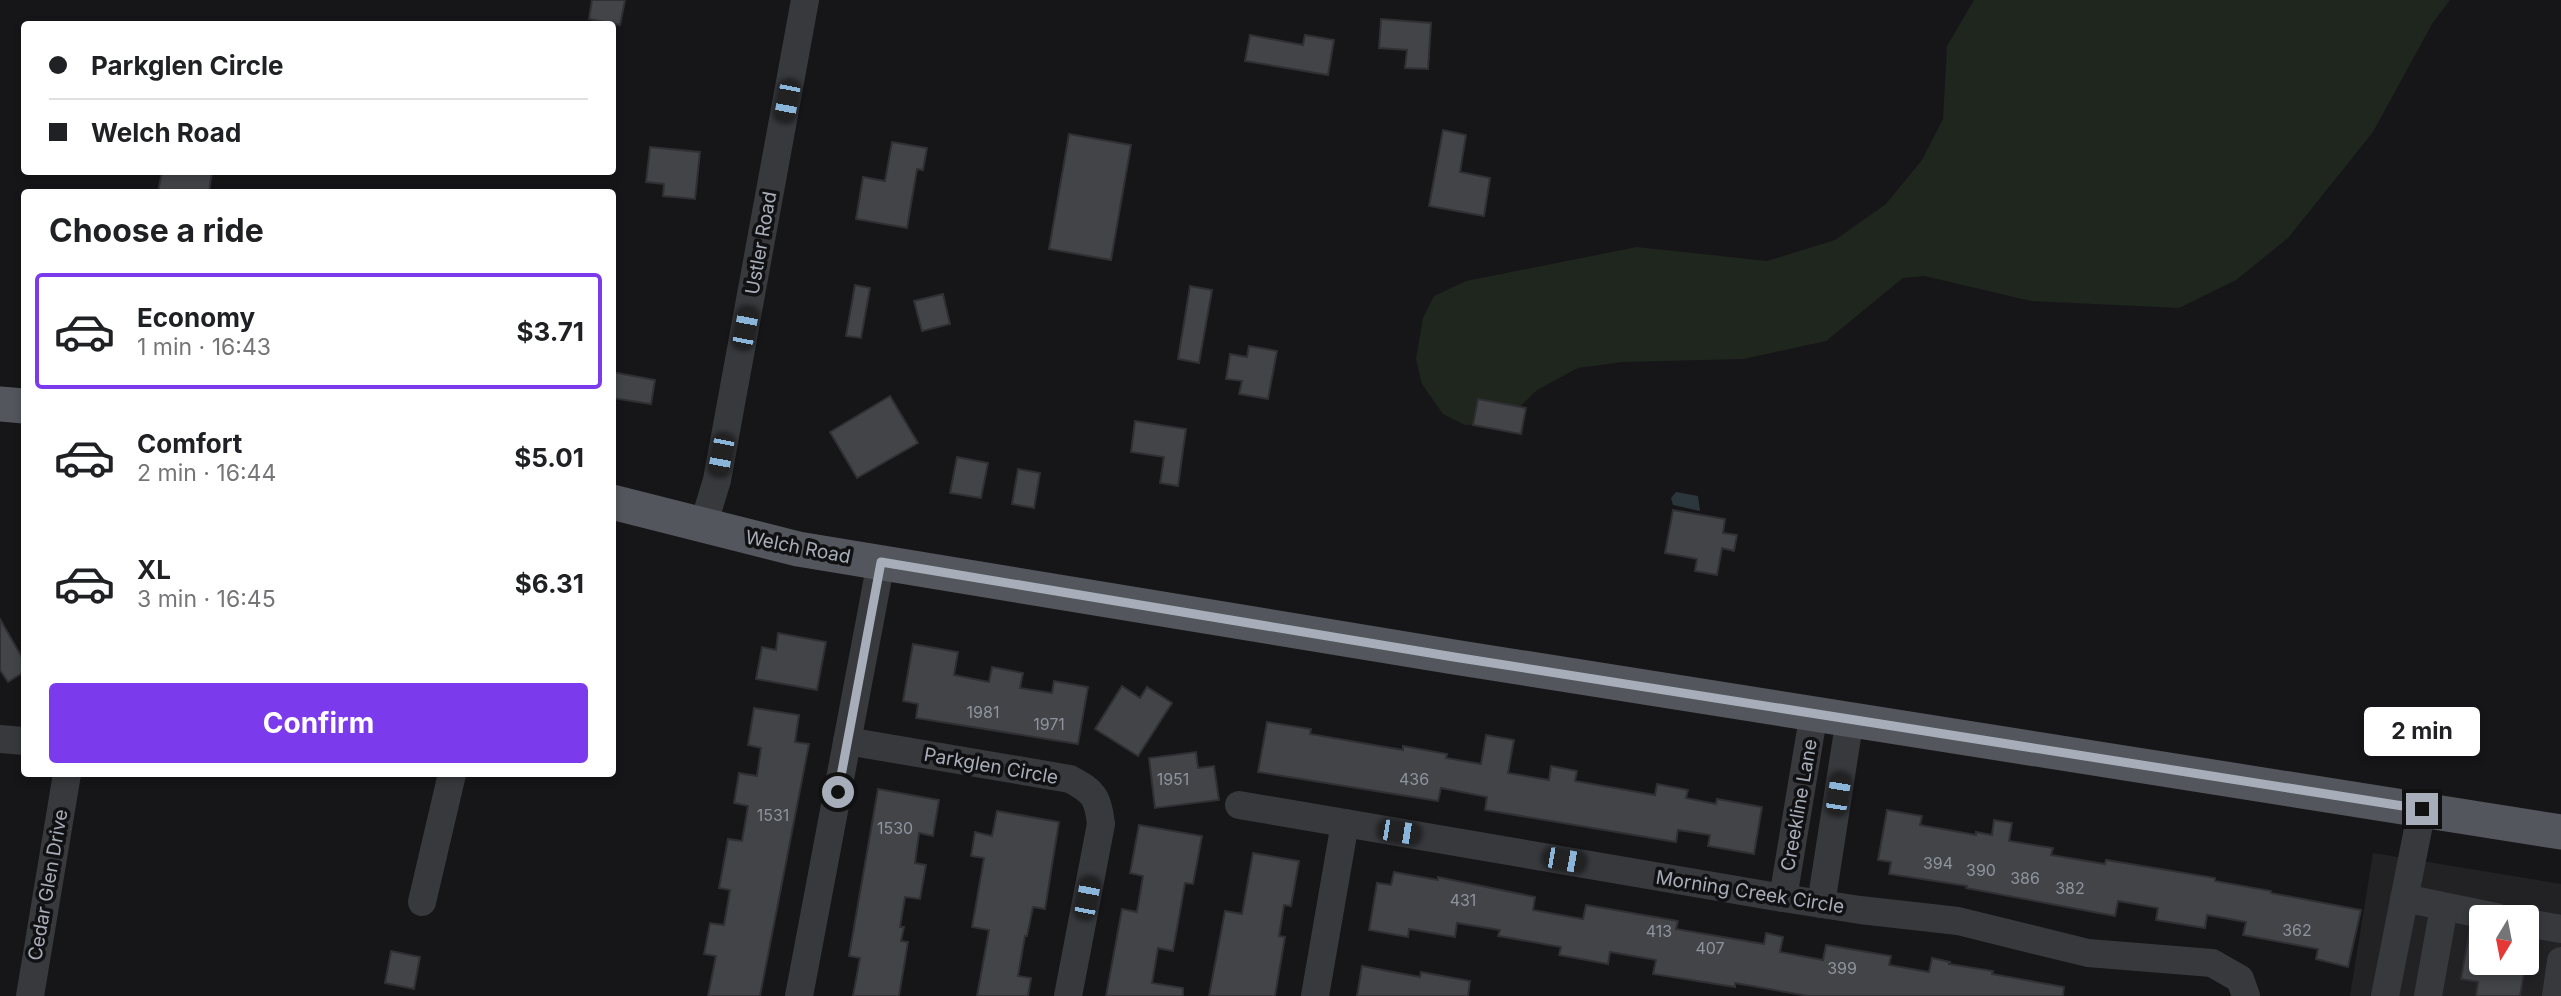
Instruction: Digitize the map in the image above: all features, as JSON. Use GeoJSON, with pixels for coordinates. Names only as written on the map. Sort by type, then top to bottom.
{"type":"FeatureCollection","features":[{"type":"Feature","properties":{"kind":"main road"},"geometry":{"type":"LineString","coordinates":[[0,404],[21,406]]}},
{"type":"Feature","properties":{"kind":"main road","name":"Welch Road"},"geometry":{"type":"LineString","coordinates":[[616,503],[798,550],[2561,832]]}},
{"type":"Feature","properties":{"kind":"street","name":"Ustler Road"},"geometry":{"type":"LineString","coordinates":[[703,526],[717,480],[806,0]]}},
{"type":"Feature","properties":{"kind":"street"},"geometry":{"type":"LineString","coordinates":[[799,996],[881,562]]}},
{"type":"Feature","properties":{"kind":"street","name":"Creekline Lane"},"geometry":{"type":"LineString","coordinates":[[1783,898],[1814,712]]}},
{"type":"Feature","properties":{"kind":"street","name":"Creekline Lane"},"geometry":{"type":"LineString","coordinates":[[1821,904],[1850,718]]}},
{"type":"Feature","properties":{"kind":"street"},"geometry":{"type":"LineString","coordinates":[[0,739],[21,741]]}},
{"type":"Feature","properties":{"kind":"street","name":"Parkglen Circle"},"geometry":{"type":"LineString","coordinates":[[847,741],[1070,779],[1090,790],[1099,806],[1101,824],[1068,996]]}},
{"type":"Feature","properties":{"kind":"street","name":"Cedar Glen Drive"},"geometry":{"type":"LineString","coordinates":[[30,996],[66,777]]}},
{"type":"Feature","properties":{"kind":"street"},"geometry":{"type":"LineString","coordinates":[[422,902],[451,777]]}},
{"type":"Feature","properties":{"kind":"street","name":"Morning Creek Circle"},"geometry":{"type":"LineString","coordinates":[[1239,805],[1783,898],[1958,921],[2088,953],[2212,963],[2240,979],[2246,996]]}},
{"type":"Feature","properties":{"kind":"street"},"geometry":{"type":"LineString","coordinates":[[2385,996],[2422,809]]}},
{"type":"Feature","properties":{"kind":"street"},"geometry":{"type":"LineString","coordinates":[[1315,996],[1345,823]]}},
{"type":"Feature","properties":{"kind":"street"},"geometry":{"type":"LineString","coordinates":[[2404,898],[2469,912]]}},
{"type":"Feature","properties":{"kind":"street"},"geometry":{"type":"LineString","coordinates":[[2428,996],[2444,907]]}},
{"type":"Feature","properties":{"kind":"street"},"geometry":{"type":"LineString","coordinates":[[2539,925],[2561,929]]}},
{"type":"Feature","properties":{"kind":"street"},"geometry":{"type":"LineString","coordinates":[[2556,996],[2561,961]]}},
{"type":"Feature","properties":{"kind":"shaded area"},"geometry":{"type":"Polygon","coordinates":[[[1974,0],[2450,0],[2432,24],[2373,132],[2288,238],[2236,280],[2179,308],[2031,301],[1924,276],[1903,278],[1826,341],[1744,359],[1622,362],[1578,368],[1537,390],[1502,424],[1465,425],[1443,414],[1422,384],[1416,359],[1423,318],[1434,296],[1466,281],[1637,247],[1767,261],[1835,240],[1886,204],[1922,160],[1943,119],[1947,46],[1974,0]]]}},
{"type":"Feature","properties":{"kind":"shaded area"},"geometry":{"type":"Polygon","coordinates":[[[1676,492],[1698,496],[1700,511],[1673,505],[1671,498],[1676,492]]]}},
{"type":"Feature","properties":{"kind":"shaded area"},"geometry":{"type":"Polygon","coordinates":[[[2373,853],[2561,884],[2561,996],[2350,996],[2373,853]]]}},
{"type":"Feature","properties":{"kind":"building"},"geometry":{"type":"Polygon","coordinates":[[[592,0],[625,0],[620,25],[616,24],[616,21],[589,19],[592,0]]]}},
{"type":"Feature","properties":{"kind":"building"},"geometry":{"type":"Polygon","coordinates":[[[1381,19],[1431,23],[1428,69],[1405,68],[1407,50],[1379,48],[1381,19]]]}},
{"type":"Feature","properties":{"kind":"building"},"geometry":{"type":"Polygon","coordinates":[[[1250,35],[1303,45],[1305,35],[1334,40],[1328,75],[1245,61],[1250,35]]]}},
{"type":"Feature","properties":{"kind":"building"},"geometry":{"type":"Polygon","coordinates":[[[1443,130],[1466,135],[1460,172],[1490,178],[1484,216],[1429,206],[1443,130]]]}},
{"type":"Feature","properties":{"kind":"building"},"geometry":{"type":"Polygon","coordinates":[[[1069,134],[1131,145],[1111,260],[1049,249],[1069,134]]]}},
{"type":"Feature","properties":{"kind":"building"},"geometry":{"type":"Polygon","coordinates":[[[892,142],[927,148],[923,170],[917,169],[907,228],[856,219],[863,177],[885,181],[892,142]]]}},
{"type":"Feature","properties":{"kind":"building"},"geometry":{"type":"Polygon","coordinates":[[[650,147],[700,152],[695,199],[663,196],[664,184],[646,182],[650,147]]]}},
{"type":"Feature","properties":{"kind":"building"},"geometry":{"type":"Polygon","coordinates":[[[161,175],[212,175],[209,189],[159,189],[161,175]]]}},
{"type":"Feature","properties":{"kind":"building"},"geometry":{"type":"Polygon","coordinates":[[[855,285],[870,288],[861,338],[846,336],[855,285]]]}},
{"type":"Feature","properties":{"kind":"building"},"geometry":{"type":"Polygon","coordinates":[[[1190,286],[1212,290],[1199,363],[1178,359],[1190,286]]]}},
{"type":"Feature","properties":{"kind":"building"},"geometry":{"type":"Polygon","coordinates":[[[943,294],[950,324],[922,331],[914,301],[943,294]]]}},
{"type":"Feature","properties":{"kind":"building"},"geometry":{"type":"Polygon","coordinates":[[[1249,346],[1277,351],[1268,399],[1239,394],[1242,381],[1226,379],[1230,354],[1247,357],[1249,346]]]}},
{"type":"Feature","properties":{"kind":"building"},"geometry":{"type":"Polygon","coordinates":[[[616,373],[655,380],[651,404],[616,399],[616,373]]]}},
{"type":"Feature","properties":{"kind":"building"},"geometry":{"type":"Polygon","coordinates":[[[890,396],[918,443],[857,478],[830,432],[890,396]]]}},
{"type":"Feature","properties":{"kind":"building"},"geometry":{"type":"Polygon","coordinates":[[[1478,399],[1526,408],[1521,434],[1473,425],[1478,399]]]}},
{"type":"Feature","properties":{"kind":"building"},"geometry":{"type":"Polygon","coordinates":[[[1135,421],[1186,429],[1178,486],[1160,483],[1164,457],[1131,452],[1135,421]]]}},
{"type":"Feature","properties":{"kind":"building"},"geometry":{"type":"Polygon","coordinates":[[[957,457],[988,463],[981,498],[950,493],[957,457]]]}},
{"type":"Feature","properties":{"kind":"building"},"geometry":{"type":"Polygon","coordinates":[[[1018,469],[1040,473],[1034,508],[1012,504],[1018,469]]]}},
{"type":"Feature","properties":{"kind":"building"},"geometry":{"type":"Polygon","coordinates":[[[1673,510],[1725,519],[1723,533],[1737,535],[1734,551],[1722,548],[1717,575],[1695,571],[1697,559],[1665,553],[1673,510]]]}},
{"type":"Feature","properties":{"kind":"building"},"geometry":{"type":"Polygon","coordinates":[[[0,619],[21,656],[21,674],[8,682],[0,670],[0,619]]]}},
{"type":"Feature","properties":{"kind":"building"},"geometry":{"type":"Polygon","coordinates":[[[778,633],[826,642],[817,690],[756,679],[762,647],[776,650],[778,633]]]}},
{"type":"Feature","properties":{"kind":"building"},"geometry":{"type":"Polygon","coordinates":[[[913,644],[958,652],[954,675],[989,682],[992,667],[1023,673],[1020,688],[1052,693],[1054,681],[1088,687],[1078,744],[916,718],[918,704],[903,701],[913,644]]]}},
{"type":"Feature","properties":{"kind":"building"},"geometry":{"type":"Polygon","coordinates":[[[1122,686],[1140,698],[1147,687],[1172,703],[1138,756],[1095,729],[1122,686]]]}},
{"type":"Feature","properties":{"kind":"building"},"geometry":{"type":"Polygon","coordinates":[[[754,708],[799,715],[795,742],[809,744],[760,996],[708,996],[716,956],[704,954],[710,923],[724,925],[730,890],[719,888],[728,839],[742,841],[748,806],[734,803],[739,773],[757,776],[761,748],[748,745],[754,708]]]}},
{"type":"Feature","properties":{"kind":"building"},"geometry":{"type":"Polygon","coordinates":[[[1267,722],[1311,729],[1310,734],[1403,750],[1403,746],[1481,764],[1486,735],[1514,740],[1508,773],[1549,780],[1551,766],[1577,771],[1575,781],[1655,795],[1657,784],[1688,790],[1686,798],[1716,804],[1717,799],[1762,807],[1754,854],[1708,846],[1710,835],[1678,830],[1676,842],[1485,810],[1487,797],[1441,788],[1438,801],[1258,772],[1267,722]]]}},
{"type":"Feature","properties":{"kind":"building"},"geometry":{"type":"Polygon","coordinates":[[[1196,752],[1198,768],[1214,766],[1219,800],[1155,808],[1149,758],[1196,752]]]}},
{"type":"Feature","properties":{"kind":"building"},"geometry":{"type":"Polygon","coordinates":[[[878,789],[939,800],[933,836],[919,833],[915,863],[926,865],[920,899],[905,897],[900,927],[904,927],[901,941],[908,942],[899,996],[853,996],[860,958],[849,956],[878,789]]]}},
{"type":"Feature","properties":{"kind":"building"},"geometry":{"type":"Polygon","coordinates":[[[1887,810],[1922,816],[1920,825],[1976,835],[1976,832],[1992,835],[1994,820],[2012,823],[2009,841],[2053,848],[2051,855],[2105,864],[2106,860],[2215,878],[2215,881],[2361,910],[2348,967],[2316,959],[2318,949],[2243,935],[2246,922],[2207,915],[2205,928],[2156,920],[2158,908],[2118,901],[2115,916],[1966,888],[1967,886],[1889,874],[1891,862],[1878,860],[1887,810]]]}},
{"type":"Feature","properties":{"kind":"building"},"geometry":{"type":"Polygon","coordinates":[[[997,811],[1059,822],[1045,909],[1033,907],[1025,936],[1018,976],[1031,978],[1028,996],[977,996],[989,930],[972,927],[984,858],[971,856],[975,832],[992,836],[997,811]]]}},
{"type":"Feature","properties":{"kind":"building"},"geometry":{"type":"Polygon","coordinates":[[[1139,825],[1202,836],[1193,884],[1185,883],[1173,951],[1158,948],[1152,983],[1183,988],[1183,996],[1106,996],[1122,909],[1137,912],[1143,876],[1130,873],[1139,825]]]}},
{"type":"Feature","properties":{"kind":"building"},"geometry":{"type":"Polygon","coordinates":[[[1253,853],[1299,861],[1291,906],[1284,905],[1279,936],[1285,937],[1275,996],[1209,996],[1225,911],[1242,914],[1253,853]]]}},
{"type":"Feature","properties":{"kind":"building"},"geometry":{"type":"Polygon","coordinates":[[[1394,872],[1438,880],[1438,877],[1535,897],[1533,910],[1583,919],[1586,905],[1678,921],[1676,929],[1764,944],[1766,933],[1783,937],[1780,952],[1823,960],[1826,945],[1891,956],[1889,965],[1929,972],[1932,958],[1950,962],[1949,964],[1993,971],[1992,974],[2064,987],[2063,996],[1808,996],[1735,983],[1735,987],[1653,974],[1656,960],[1610,952],[1608,964],[1559,955],[1561,947],[1498,936],[1500,930],[1457,923],[1455,937],[1409,929],[1408,937],[1369,930],[1377,883],[1391,885],[1394,872]]]}},
{"type":"Feature","properties":{"kind":"building"},"geometry":{"type":"Polygon","coordinates":[[[2469,935],[2469,975],[2524,975],[2520,996],[2476,996],[2478,982],[2461,979],[2469,935]]]}},
{"type":"Feature","properties":{"kind":"building"},"geometry":{"type":"Polygon","coordinates":[[[391,951],[420,957],[414,989],[385,983],[391,951]]]}},
{"type":"Feature","properties":{"kind":"building"},"geometry":{"type":"Polygon","coordinates":[[[1362,966],[1420,977],[1421,972],[1470,981],[1468,996],[1357,996],[1362,966]]]}},
{"type":"Feature","properties":{"kind":"route"},"geometry":{"type":"LineString","coordinates":[[838,792],[881,562],[1454,657],[2422,809]]}}]}
